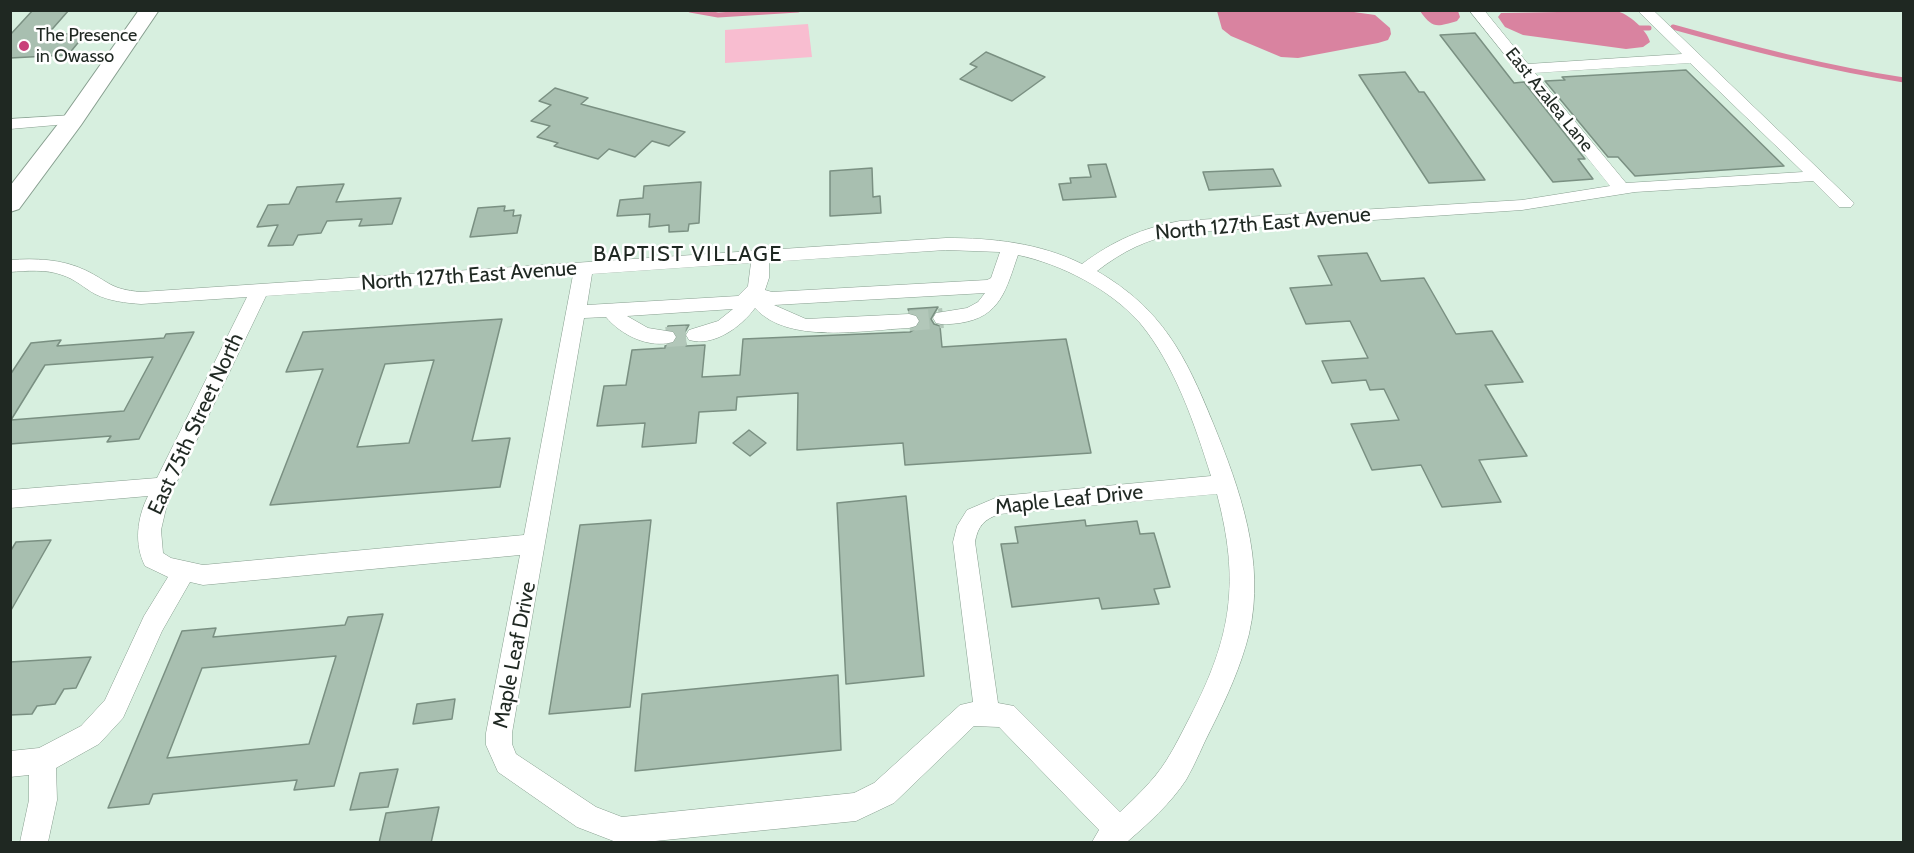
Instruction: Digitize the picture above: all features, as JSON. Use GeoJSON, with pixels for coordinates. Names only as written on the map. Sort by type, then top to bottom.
{"type":"FeatureCollection","features":[{"type":"Feature","properties":{"kind":"main road"},"geometry":{"type":"LineString","coordinates":[[10,204],[74,120],[149,10]]}},
{"type":"Feature","properties":{"kind":"street","name":"East Azalea Lane"},"geometry":{"type":"LineString","coordinates":[[1476,10],[1622,189]]}},
{"type":"Feature","properties":{"kind":"street"},"geometry":{"type":"LineString","coordinates":[[1644,10],[1845,203]]}},
{"type":"Feature","properties":{"kind":"street"},"geometry":{"type":"LineString","coordinates":[[1524,69],[1692,58]]}},
{"type":"Feature","properties":{"kind":"street"},"geometry":{"type":"LineString","coordinates":[[10,124],[74,120]]}},
{"type":"Feature","properties":{"kind":"street","name":"North 127th East Avenue"},"geometry":{"type":"LineString","coordinates":[[10,266],[44,265],[61,268],[79,273],[98,288],[119,296],[141,298],[980,243],[1058,259],[1085,271],[1118,245],[1156,231],[1512,206],[1622,189],[1818,176]]}},
{"type":"Feature","properties":{"kind":"street"},"geometry":{"type":"LineString","coordinates":[[943,318],[972,316],[984,309],[999,282],[1011,248]]}},
{"type":"Feature","properties":{"kind":"street"},"geometry":{"type":"LineString","coordinates":[[696,335],[711,332],[738,318],[759,284],[760,257]]}},
{"type":"Feature","properties":{"kind":"street","name":"Maple Leaf Drive"},"geometry":{"type":"LineString","coordinates":[[584,268],[499,746],[507,763],[587,817],[622,831],[856,807],[884,793],[969,714],[987,714],[964,542],[967,523],[982,510],[1000,505],[1225,484]]}},
{"type":"Feature","properties":{"kind":"street"},"geometry":{"type":"LineString","coordinates":[[987,714],[1005,715],[1113,837],[1174,774],[1225,670],[1240,616],[1242,573],[1237,522],[1200,415],[1174,363],[1148,320],[1126,300],[1085,271]]}},
{"type":"Feature","properties":{"kind":"street"},"geometry":{"type":"LineString","coordinates":[[754,294],[770,299],[989,286],[999,282]]}},
{"type":"Feature","properties":{"kind":"street","name":"East 75th Street North"},"geometry":{"type":"LineString","coordinates":[[184,572],[166,567],[153,559],[147,538],[150,519],[259,291]]}},
{"type":"Feature","properties":{"kind":"street"},"geometry":{"type":"LineString","coordinates":[[577,312],[742,302],[754,294]]}},
{"type":"Feature","properties":{"kind":"street"},"geometry":{"type":"LineString","coordinates":[[754,294],[770,313],[805,326],[909,321]]}},
{"type":"Feature","properties":{"kind":"street"},"geometry":{"type":"LineString","coordinates":[[611,310],[622,324],[640,333],[649,337],[666,337]]}},
{"type":"Feature","properties":{"kind":"street"},"geometry":{"type":"LineString","coordinates":[[10,499],[164,486]]}},
{"type":"Feature","properties":{"kind":"street"},"geometry":{"type":"LineString","coordinates":[[10,764],[42,761],[90,735],[114,709],[153,624],[184,572],[202,575],[535,544]]}},
{"type":"Feature","properties":{"kind":"street"},"geometry":{"type":"LineString","coordinates":[[34,843],[43,800],[42,761]]}},
{"type":"Feature","properties":{"kind":"shaded area"},"geometry":{"type":"Polygon","coordinates":[[[1217,11],[1347,11],[1375,15],[1390,28],[1391,34],[1388,40],[1378,43],[1298,58],[1281,57],[1231,36],[1222,29],[1217,11]]]}},
{"type":"Feature","properties":{"kind":"shaded area"},"geometry":{"type":"Polygon","coordinates":[[[1420,11],[1458,11],[1460,17],[1457,21],[1436,25],[1428,21],[1420,11]]]}},
{"type":"Feature","properties":{"kind":"shaded area"},"geometry":{"type":"Polygon","coordinates":[[[1616,11],[1636,23],[1645,32],[1650,42],[1643,47],[1626,49],[1523,35],[1505,27],[1498,17],[1501,13],[1616,11]]]}},
{"type":"Feature","properties":{"kind":"shaded area"},"geometry":{"type":"Polygon","coordinates":[[[808,24],[812,57],[725,63],[725,30],[808,24]]]}},
{"type":"Feature","properties":{"kind":"building"},"geometry":{"type":"Polygon","coordinates":[[[33,10],[69,10],[47,35],[86,33],[68,55],[10,58],[10,35],[33,10]]]}},
{"type":"Feature","properties":{"kind":"building"},"geometry":{"type":"Polygon","coordinates":[[[1475,33],[1514,83],[1524,82],[1585,159],[1578,159],[1593,179],[1553,182],[1440,35],[1475,33]]]}},
{"type":"Feature","properties":{"kind":"building"},"geometry":{"type":"Polygon","coordinates":[[[986,52],[1045,77],[1012,101],[960,79],[977,67],[970,64],[986,52]]]}},
{"type":"Feature","properties":{"kind":"building"},"geometry":{"type":"Polygon","coordinates":[[[1686,70],[1784,166],[1635,176],[1618,157],[1608,157],[1545,81],[1565,80],[1562,77],[1686,70]]]}},
{"type":"Feature","properties":{"kind":"building"},"geometry":{"type":"Polygon","coordinates":[[[1405,72],[1419,92],[1424,92],[1485,180],[1429,183],[1359,75],[1405,72]]]}},
{"type":"Feature","properties":{"kind":"building"},"geometry":{"type":"Polygon","coordinates":[[[555,88],[588,98],[581,104],[685,132],[669,146],[652,141],[635,157],[609,149],[598,159],[554,146],[558,143],[537,137],[550,126],[531,121],[551,105],[539,101],[555,88]]]}},
{"type":"Feature","properties":{"kind":"building"},"geometry":{"type":"Polygon","coordinates":[[[1106,164],[1116,197],[1063,200],[1059,184],[1071,183],[1070,178],[1091,177],[1088,165],[1106,164]]]}},
{"type":"Feature","properties":{"kind":"building"},"geometry":{"type":"Polygon","coordinates":[[[872,168],[873,197],[880,196],[881,213],[830,216],[830,171],[872,168]]]}},
{"type":"Feature","properties":{"kind":"building"},"geometry":{"type":"Polygon","coordinates":[[[1273,169],[1281,186],[1209,190],[1203,172],[1273,169]]]}},
{"type":"Feature","properties":{"kind":"building"},"geometry":{"type":"Polygon","coordinates":[[[701,182],[699,223],[689,224],[688,231],[669,232],[669,225],[649,227],[650,214],[617,216],[620,200],[643,198],[644,186],[701,182]]]}},
{"type":"Feature","properties":{"kind":"building"},"geometry":{"type":"Polygon","coordinates":[[[344,184],[336,202],[401,198],[392,224],[359,226],[362,219],[327,221],[321,233],[298,235],[293,245],[268,246],[278,225],[257,227],[268,205],[289,204],[297,187],[344,184]]]}},
{"type":"Feature","properties":{"kind":"building"},"geometry":{"type":"Polygon","coordinates":[[[505,206],[504,211],[514,210],[513,216],[521,215],[517,233],[470,237],[478,208],[505,206]]]}},
{"type":"Feature","properties":{"kind":"building"},"geometry":{"type":"Polygon","coordinates":[[[1367,253],[1381,281],[1424,278],[1456,334],[1492,331],[1523,382],[1485,385],[1527,456],[1479,460],[1501,502],[1442,507],[1421,465],[1372,470],[1351,424],[1399,420],[1384,389],[1370,390],[1366,380],[1332,383],[1322,361],[1368,358],[1350,321],[1306,324],[1290,288],[1332,285],[1318,256],[1367,253]]]}},
{"type":"Feature","properties":{"kind":"building"},"geometry":{"type":"Polygon","coordinates":[[[938,307],[931,319],[934,324],[940,326],[942,347],[1066,339],[1091,453],[905,465],[903,443],[797,450],[798,393],[737,397],[736,410],[699,412],[696,443],[642,447],[645,423],[597,426],[604,386],[626,385],[632,350],[665,348],[675,343],[678,336],[673,330],[667,329],[668,326],[689,325],[684,334],[686,346],[705,345],[702,377],[740,375],[743,339],[910,332],[918,327],[921,320],[917,314],[909,312],[908,309],[938,307]]]}},
{"type":"Feature","properties":{"kind":"building"},"geometry":{"type":"Polygon","coordinates":[[[502,319],[472,441],[510,438],[500,487],[270,505],[323,369],[286,372],[303,332],[502,319]],[[434,360],[385,364],[357,447],[409,443],[434,360]]]}},
{"type":"Feature","properties":{"kind":"building"},"geometry":{"type":"Polygon","coordinates":[[[194,332],[139,439],[107,442],[111,436],[10,444],[10,375],[31,343],[61,340],[57,346],[164,338],[166,334],[194,332]],[[153,357],[45,365],[11,420],[124,411],[153,357]]]}},
{"type":"Feature","properties":{"kind":"building"},"geometry":{"type":"Polygon","coordinates":[[[749,430],[766,443],[750,456],[733,443],[749,430]]]}},
{"type":"Feature","properties":{"kind":"building"},"geometry":{"type":"Polygon","coordinates":[[[906,496],[924,676],[846,684],[837,503],[906,496]]]}},
{"type":"Feature","properties":{"kind":"building"},"geometry":{"type":"Polygon","coordinates":[[[651,520],[630,707],[549,714],[580,525],[651,520]]]}},
{"type":"Feature","properties":{"kind":"building"},"geometry":{"type":"Polygon","coordinates":[[[1085,520],[1086,526],[1137,521],[1140,534],[1154,533],[1170,587],[1154,589],[1159,604],[1102,609],[1099,598],[1012,607],[1001,544],[1018,543],[1015,527],[1085,520]]]}},
{"type":"Feature","properties":{"kind":"building"},"geometry":{"type":"Polygon","coordinates":[[[51,540],[10,612],[10,552],[16,542],[51,540]]]}},
{"type":"Feature","properties":{"kind":"building"},"geometry":{"type":"Polygon","coordinates":[[[383,614],[334,786],[294,790],[297,780],[153,794],[149,804],[108,808],[182,631],[216,628],[213,637],[345,625],[348,617],[383,614]],[[336,656],[202,668],[167,758],[309,744],[336,656]]]}},
{"type":"Feature","properties":{"kind":"building"},"geometry":{"type":"Polygon","coordinates":[[[91,657],[76,688],[64,689],[55,704],[37,706],[32,714],[10,715],[10,662],[91,657]]]}},
{"type":"Feature","properties":{"kind":"building"},"geometry":{"type":"Polygon","coordinates":[[[838,675],[841,750],[635,771],[642,694],[838,675]]]}},
{"type":"Feature","properties":{"kind":"building"},"geometry":{"type":"Polygon","coordinates":[[[455,699],[452,719],[413,724],[417,704],[455,699]]]}},
{"type":"Feature","properties":{"kind":"building"},"geometry":{"type":"Polygon","coordinates":[[[398,769],[388,807],[350,810],[360,773],[398,769]]]}},
{"type":"Feature","properties":{"kind":"building"},"geometry":{"type":"Polygon","coordinates":[[[439,807],[431,843],[379,843],[386,813],[439,807]]]}},
{"type":"Feature","properties":{"kind":"waterway"},"geometry":{"type":"LineString","coordinates":[[690,10],[718,15],[798,10]]}},
{"type":"Feature","properties":{"kind":"waterway"},"geometry":{"type":"LineString","coordinates":[[1673,27],[1788,57],[1904,80]]}},
{"type":"Feature","properties":{"kind":"waterway"},"geometry":{"type":"LineString","coordinates":[[1632,28],[1649,28]]}},
{"type":"Feature","properties":{"kind":"tunnel"},"geometry":{"type":"LineString","coordinates":[[909,321],[943,318]]}},
{"type":"Feature","properties":{"kind":"tunnel"},"geometry":{"type":"LineString","coordinates":[[666,337],[696,335]]}},
{"type":"Feature","properties":{"kind":"place","name":"The Presence in Owasso"},"geometry":{"type":"Point","coordinates":[24,46]}},
{"type":"Feature","properties":{"kind":"district","name":"BAPTIST VILLAGE"},"geometry":{"type":"Point","coordinates":[688,255]}}]}
